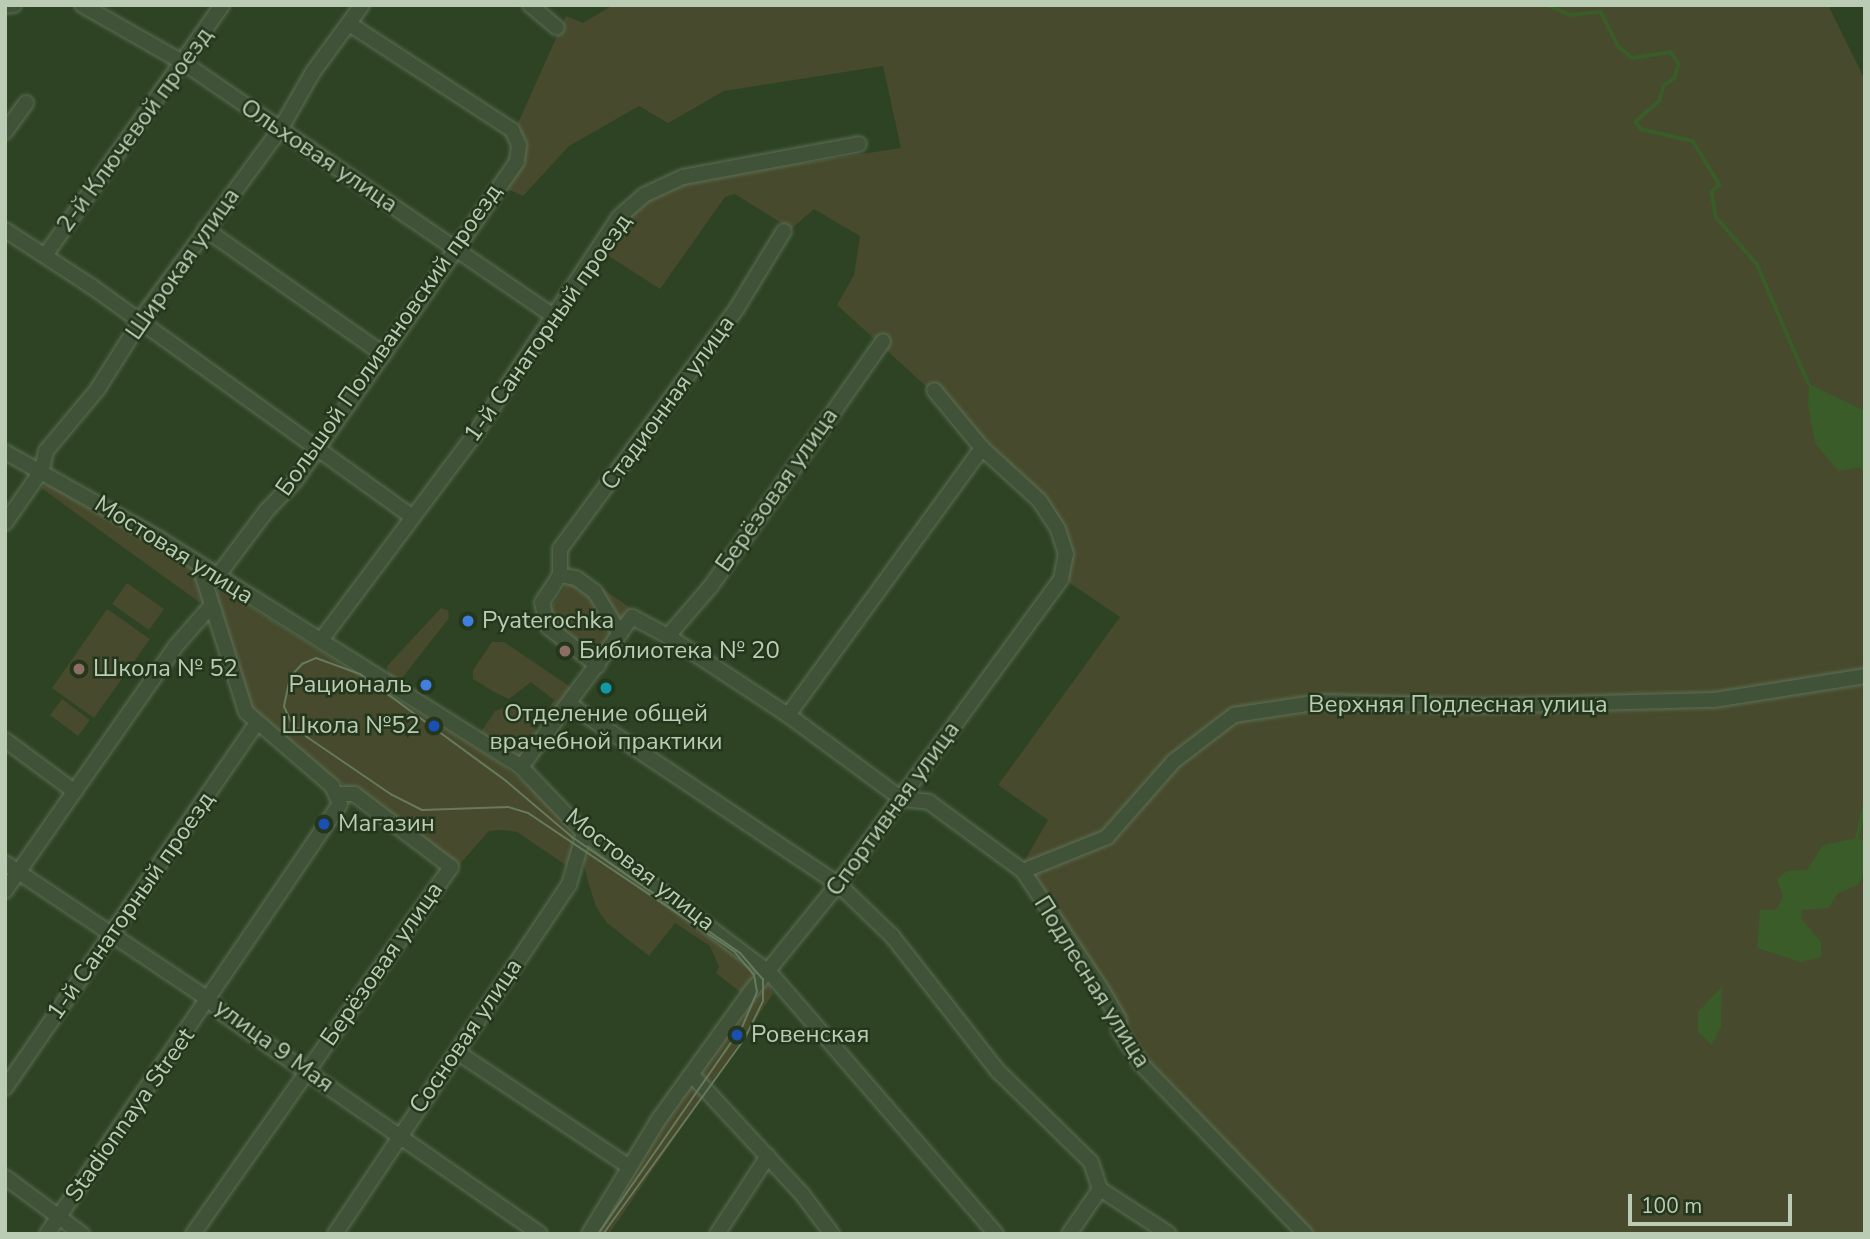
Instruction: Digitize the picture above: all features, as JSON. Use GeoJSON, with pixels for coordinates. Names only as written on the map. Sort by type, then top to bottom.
{"type":"FeatureCollection","features":[{"type":"Feature","properties":{"kind":"street"},"geometry":{"type":"LineString","coordinates":[[5,6],[14,5]]}},
{"type":"Feature","properties":{"kind":"street","name":"2-й Ключевой проезд"},"geometry":{"type":"LineString","coordinates":[[46,254],[184,63],[222,5]]}},
{"type":"Feature","properties":{"kind":"street","name":"Широкая улица"},"geometry":{"type":"LineString","coordinates":[[5,523],[42,470],[46,451],[97,390],[205,229],[281,128],[313,72],[351,25],[362,5]]}},
{"type":"Feature","properties":{"kind":"street"},"geometry":{"type":"LineString","coordinates":[[530,5],[557,28]]}},
{"type":"Feature","properties":{"kind":"street","name":"Ольховая улица"},"geometry":{"type":"LineString","coordinates":[[92,7],[184,63],[551,314]]}},
{"type":"Feature","properties":{"kind":"street","name":"Большой Поливановский проезд"},"geometry":{"type":"LineString","coordinates":[[216,578],[316,450],[517,161],[519,145],[512,130],[351,25]]}},
{"type":"Feature","properties":{"kind":"street"},"geometry":{"type":"LineString","coordinates":[[5,132],[26,103]]}},
{"type":"Feature","properties":{"kind":"street","name":"1-й Санаторный проезд"},"geometry":{"type":"LineString","coordinates":[[321,640],[391,551],[411,516],[473,437],[551,314],[619,217],[644,195],[683,177],[859,144]]}},
{"type":"Feature","properties":{"kind":"street"},"geometry":{"type":"LineString","coordinates":[[205,229],[383,354]]}},
{"type":"Feature","properties":{"kind":"street"},"geometry":{"type":"LineString","coordinates":[[5,230],[46,254],[411,516]]}},
{"type":"Feature","properties":{"kind":"street","name":"Стадионная улица"},"geometry":{"type":"LineString","coordinates":[[560,575],[560,550],[737,308],[784,231]]}},
{"type":"Feature","properties":{"kind":"street","name":"Берёзовая улица"},"geometry":{"type":"LineString","coordinates":[[668,636],[711,586],[883,341]]}},
{"type":"Feature","properties":{"kind":"street","name":"Спортивная улица"},"geometry":{"type":"LineString","coordinates":[[589,1234],[628,1166],[749,994],[770,972],[902,799],[1066,567],[1058,529],[1040,501],[982,448],[934,390]]}},
{"type":"Feature","properties":{"kind":"street"},"geometry":{"type":"LineString","coordinates":[[788,715],[982,448]]}},
{"type":"Feature","properties":{"kind":"street","name":"Мостовая улица"},"geometry":{"type":"LineString","coordinates":[[5,452],[42,470],[321,640],[521,767],[584,833],[770,972],[996,1234]]}},
{"type":"Feature","properties":{"kind":"street"},"geometry":{"type":"LineString","coordinates":[[201,567],[237,694],[256,724],[336,790]]}},
{"type":"Feature","properties":{"kind":"street"},"geometry":{"type":"LineString","coordinates":[[521,767],[598,666],[621,634],[595,592],[576,578],[560,575],[542,603],[548,627],[598,666]]}},
{"type":"Feature","properties":{"kind":"street"},"geometry":{"type":"LineString","coordinates":[[5,891],[175,647],[211,606]]}},
{"type":"Feature","properties":{"kind":"street","name":"Подлесная улица"},"geometry":{"type":"LineString","coordinates":[[621,634],[632,617],[668,636],[788,715],[902,799],[929,802],[1023,872],[1103,992],[1119,1020],[1119,1030],[1142,1065],[1305,1234]]}},
{"type":"Feature","properties":{"kind":"street","name":"Верхняя Подлесная улица"},"geometry":{"type":"LineString","coordinates":[[1023,872],[1107,837],[1174,761],[1234,715],[1320,702],[1480,706],[1689,702],[1865,676]]}},
{"type":"Feature","properties":{"kind":"street"},"geometry":{"type":"LineString","coordinates":[[569,704],[838,884],[892,936],[990,1063],[1091,1163],[1100,1189],[1169,1234]]}},
{"type":"Feature","properties":{"kind":"street","name":"1-й Санаторный проезд"},"geometry":{"type":"LineString","coordinates":[[5,1088],[256,724]]}},
{"type":"Feature","properties":{"kind":"street"},"geometry":{"type":"LineString","coordinates":[[5,740],[74,791]]}},
{"type":"Feature","properties":{"kind":"street","name":"Берёзовая улица"},"geometry":{"type":"LineString","coordinates":[[193,1234],[451,867],[354,794],[336,790]]}},
{"type":"Feature","properties":{"kind":"street","name":"Stadionnaya Street"},"geometry":{"type":"LineString","coordinates":[[47,1234],[328,826],[340,804],[336,790]]}},
{"type":"Feature","properties":{"kind":"street","name":"Сосновая улица"},"geometry":{"type":"LineString","coordinates":[[340,1232],[399,1136],[569,885],[584,833]]}},
{"type":"Feature","properties":{"kind":"street","name":"улица 9 Мая"},"geometry":{"type":"LineString","coordinates":[[5,863],[210,1000],[541,1234]]}},
{"type":"Feature","properties":{"kind":"street"},"geometry":{"type":"LineString","coordinates":[[457,1052],[628,1166]]}},
{"type":"Feature","properties":{"kind":"street"},"geometry":{"type":"LineString","coordinates":[[693,1076],[768,1156],[832,1234]]}},
{"type":"Feature","properties":{"kind":"street"},"geometry":{"type":"LineString","coordinates":[[717,1234],[768,1156]]}},
{"type":"Feature","properties":{"kind":"street"},"geometry":{"type":"LineString","coordinates":[[5,1177],[60,1215],[82,1234]]}},
{"type":"Feature","properties":{"kind":"street"},"geometry":{"type":"LineString","coordinates":[[1069,1234],[1100,1189]]}},
{"type":"Feature","properties":{"kind":"shaded area"},"geometry":{"type":"Polygon","coordinates":[[[613,5],[1828,5],[1865,80],[1865,1234],[1306,1234],[1138,1057],[1022,865],[1048,820],[998,785],[1120,617],[1067,581],[1070,556],[1047,504],[998,452],[837,305],[854,275],[860,236],[814,209],[791,229],[735,194],[725,197],[660,289],[601,251],[646,198],[679,182],[901,148],[883,66],[724,91],[668,123],[639,106],[569,146],[523,196],[500,186],[518,162],[514,132],[566,16],[583,23],[613,5]]]}},
{"type":"Feature","properties":{"kind":"shaded area"},"geometry":{"type":"Polygon","coordinates":[[[1809,384],[1865,411],[1863,467],[1838,471],[1815,443],[1808,406],[1809,384]]]}},
{"type":"Feature","properties":{"kind":"shaded area"},"geometry":{"type":"Polygon","coordinates":[[[49,483],[191,566],[204,602],[199,602],[41,488],[49,483]]]}},
{"type":"Feature","properties":{"kind":"shaded area"},"geometry":{"type":"Polygon","coordinates":[[[576,570],[632,609],[599,658],[550,624],[548,612],[576,570]]]}},
{"type":"Feature","properties":{"kind":"shaded area"},"geometry":{"type":"Polygon","coordinates":[[[127,583],[164,609],[149,630],[112,604],[127,583]]]}},
{"type":"Feature","properties":{"kind":"shaded area"},"geometry":{"type":"Polygon","coordinates":[[[218,587],[500,763],[547,801],[575,833],[573,870],[517,832],[502,830],[489,831],[458,866],[311,762],[252,709],[215,595],[218,587]]]}},
{"type":"Feature","properties":{"kind":"shaded area"},"geometry":{"type":"Polygon","coordinates":[[[441,608],[448,610],[449,618],[399,682],[388,674],[387,666],[441,608]]]}},
{"type":"Feature","properties":{"kind":"shaded area"},"geometry":{"type":"Polygon","coordinates":[[[107,609],[150,639],[94,718],[52,688],[107,609]]]}},
{"type":"Feature","properties":{"kind":"shaded area"},"geometry":{"type":"Polygon","coordinates":[[[492,642],[504,642],[575,690],[551,716],[545,714],[554,700],[531,682],[509,699],[496,693],[473,679],[473,670],[492,642]]]}},
{"type":"Feature","properties":{"kind":"shaded area"},"geometry":{"type":"Polygon","coordinates":[[[62,699],[90,720],[78,736],[50,715],[62,699]]]}},
{"type":"Feature","properties":{"kind":"shaded area"},"geometry":{"type":"Polygon","coordinates":[[[507,707],[522,711],[537,732],[538,741],[520,759],[479,735],[495,711],[507,707]]]}},
{"type":"Feature","properties":{"kind":"shaded area"},"geometry":{"type":"Polygon","coordinates":[[[1857,838],[1865,841],[1865,871],[1859,884],[1837,894],[1829,908],[1802,910],[1801,918],[1821,942],[1821,957],[1801,962],[1757,948],[1760,910],[1776,910],[1783,897],[1777,879],[1787,871],[1807,870],[1823,845],[1857,838]]]}},
{"type":"Feature","properties":{"kind":"shaded area"},"geometry":{"type":"Polygon","coordinates":[[[587,843],[757,969],[759,976],[744,995],[716,973],[719,967],[710,946],[675,923],[649,956],[607,923],[596,907],[587,878],[582,855],[587,843]]]}},
{"type":"Feature","properties":{"kind":"shaded area"},"geometry":{"type":"Polygon","coordinates":[[[761,985],[770,985],[773,994],[609,1234],[594,1234],[631,1167],[761,985]]]}},
{"type":"Feature","properties":{"kind":"shaded area"},"geometry":{"type":"Polygon","coordinates":[[[1722,986],[1721,1027],[1712,1045],[1698,1032],[1698,1012],[1722,986]]]}},
{"type":"Feature","properties":{"kind":"waterway"},"geometry":{"type":"LineString","coordinates":[[1547,5],[1570,15],[1601,12],[1618,46],[1633,58],[1671,52],[1679,64],[1675,78],[1664,86],[1660,101],[1636,122],[1641,129],[1693,141],[1720,185],[1712,192],[1716,217],[1757,264],[1809,384]]}},
{"type":"Feature","properties":{"kind":"waterway"},"geometry":{"type":"LineString","coordinates":[[1863,467],[1865,471]]}},
{"type":"Feature","properties":{"kind":"waterway"},"geometry":{"type":"LineString","coordinates":[[1857,838],[1865,804]]}},
{"type":"Feature","properties":{"kind":"tram line"},"geometry":{"type":"LineString","coordinates":[[598,1234],[743,1025],[757,992],[754,975],[735,952],[528,813],[508,807],[422,810],[392,795],[307,737],[291,722],[284,706],[290,677],[302,664],[316,658],[360,674],[506,781],[572,837],[740,953],[763,979],[763,1001],[745,1038],[603,1234]]}},
{"type":"Feature","properties":{"kind":"place","name":"Pyaterochka"},"geometry":{"type":"Point","coordinates":[468,621]}},
{"type":"Feature","properties":{"kind":"place","name":"Библиотека № 20"},"geometry":{"type":"Point","coordinates":[565,651]}},
{"type":"Feature","properties":{"kind":"place","name":"Школа № 52"},"geometry":{"type":"Point","coordinates":[79,669]}},
{"type":"Feature","properties":{"kind":"place","name":"Рациональ"},"geometry":{"type":"Point","coordinates":[426,685]}},
{"type":"Feature","properties":{"kind":"place","name":"Отделение общей врачебной практики"},"geometry":{"type":"Point","coordinates":[606,688]}},
{"type":"Feature","properties":{"kind":"place","name":"Школа №52"},"geometry":{"type":"Point","coordinates":[434,726]}},
{"type":"Feature","properties":{"kind":"place","name":"Магазин"},"geometry":{"type":"Point","coordinates":[324,824]}},
{"type":"Feature","properties":{"kind":"place","name":"Ровенская"},"geometry":{"type":"Point","coordinates":[737,1035]}}]}
